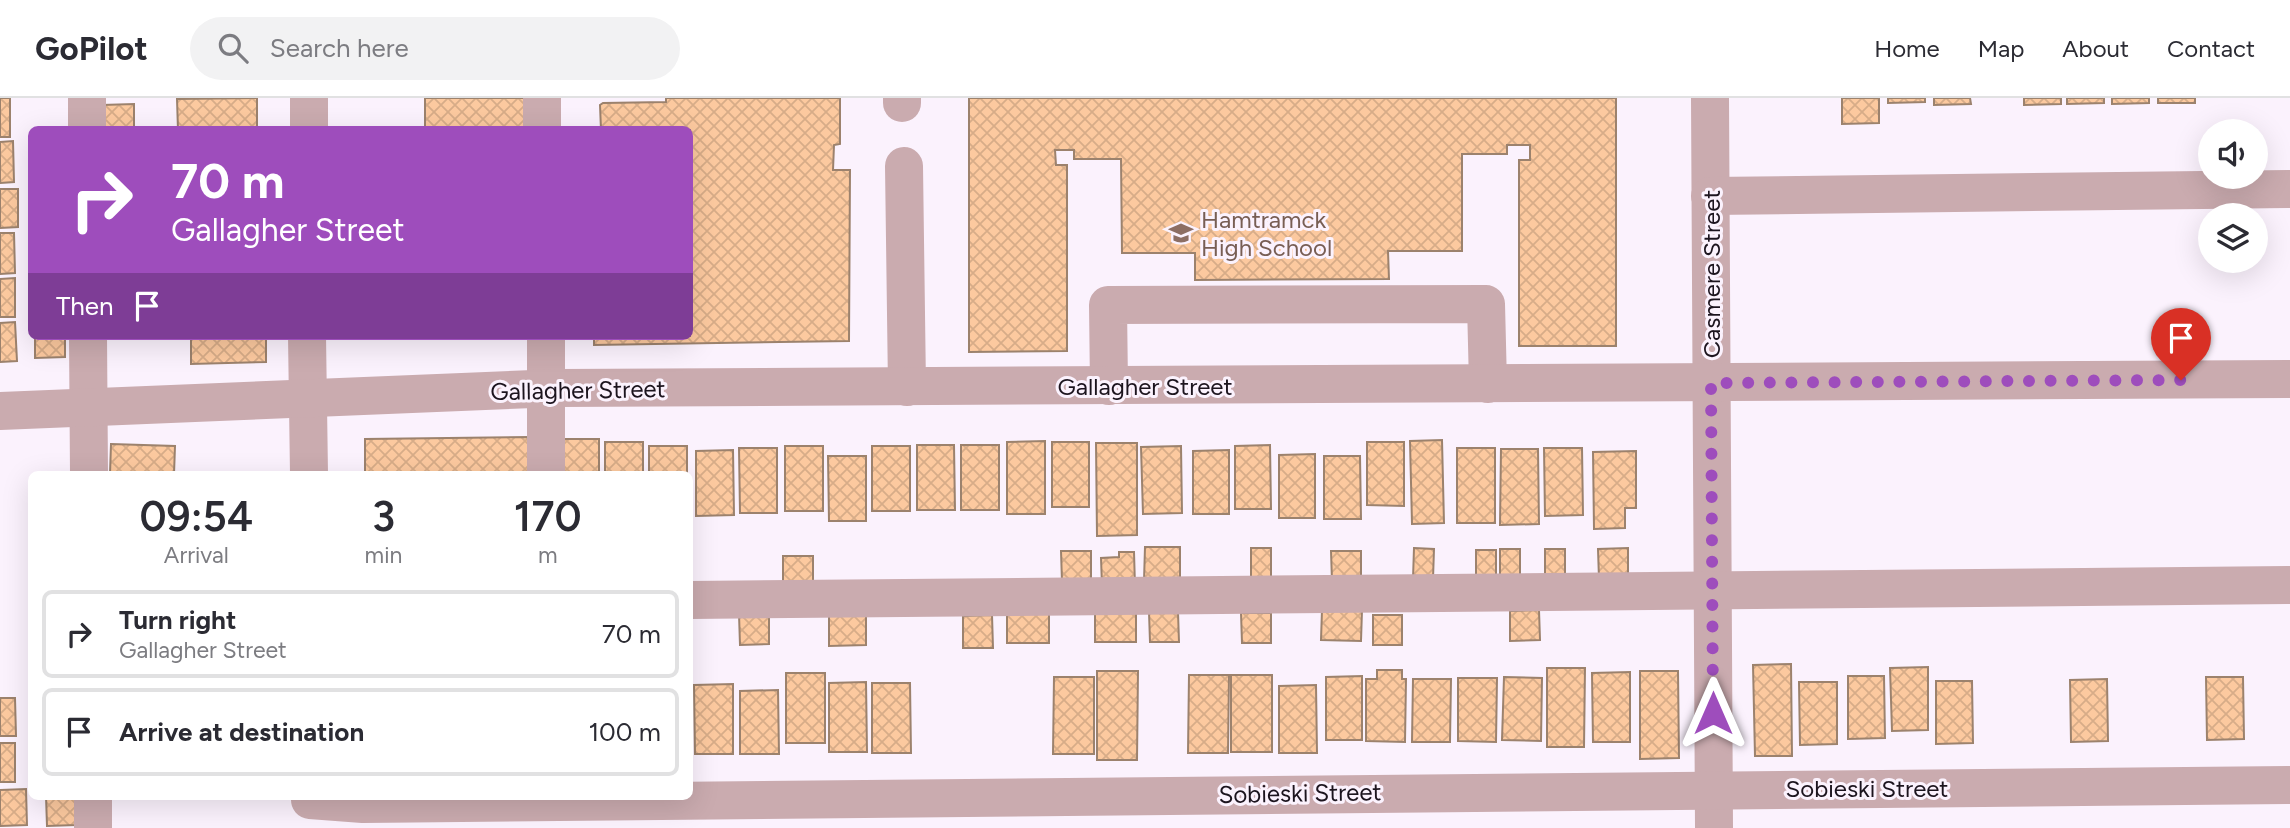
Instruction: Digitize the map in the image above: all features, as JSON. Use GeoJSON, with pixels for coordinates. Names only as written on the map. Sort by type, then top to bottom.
{"type":"FeatureCollection","features":[{"type":"Feature","properties":{"kind":"street"},"geometry":{"type":"LineString","coordinates":[[87,98],[87,126]]}},
{"type":"Feature","properties":{"kind":"street"},"geometry":{"type":"LineString","coordinates":[[309,98],[309,126]]}},
{"type":"Feature","properties":{"kind":"street"},"geometry":{"type":"LineString","coordinates":[[542,98],[542,126]]}},
{"type":"Feature","properties":{"kind":"street","name":"Casmere Street"},"geometry":{"type":"LineString","coordinates":[[1710,98],[1714,828]]}},
{"type":"Feature","properties":{"kind":"street"},"geometry":{"type":"LineString","coordinates":[[904,166],[907,387]]}},
{"type":"Feature","properties":{"kind":"street"},"geometry":{"type":"LineString","coordinates":[[1710,196],[2290,189]]}},
{"type":"Feature","properties":{"kind":"street"},"geometry":{"type":"LineString","coordinates":[[1109,386],[1108,305],[1486,304],[1488,384]]}},
{"type":"Feature","properties":{"kind":"street"},"geometry":{"type":"LineString","coordinates":[[88,340],[89,471]]}},
{"type":"Feature","properties":{"kind":"street"},"geometry":{"type":"LineString","coordinates":[[307,340],[308,471]]}},
{"type":"Feature","properties":{"kind":"street"},"geometry":{"type":"LineString","coordinates":[[545,340],[546,471]]}},
{"type":"Feature","properties":{"kind":"street","name":"Gallagher Street"},"geometry":{"type":"LineString","coordinates":[[0,411],[546,389],[2290,379]]}},
{"type":"Feature","properties":{"kind":"street"},"geometry":{"type":"LineString","coordinates":[[693,600],[2290,585]]}},
{"type":"Feature","properties":{"kind":"street","name":"Sobieski Street"},"geometry":{"type":"LineString","coordinates":[[320,808],[363,804],[545,808],[1714,789],[2290,785]]}},
{"type":"Feature","properties":{"kind":"street"},"geometry":{"type":"LineString","coordinates":[[93,800],[93,828]]}},
{"type":"Feature","properties":{"kind":"building"},"geometry":{"type":"Polygon","coordinates":[[[0,98],[10,98],[10,137],[0,137],[0,98]]]}},
{"type":"Feature","properties":{"kind":"building"},"geometry":{"type":"Polygon","coordinates":[[[257,98],[257,126],[178,126],[177,99],[257,98]]]}},
{"type":"Feature","properties":{"kind":"building"},"geometry":{"type":"Polygon","coordinates":[[[425,98],[529,98],[529,126],[425,126],[425,98]]]}},
{"type":"Feature","properties":{"kind":"building"},"geometry":{"type":"Polygon","coordinates":[[[666,98],[840,98],[840,144],[834,145],[833,170],[850,170],[849,341],[594,345],[594,340],[693,340],[693,126],[601,126],[600,105],[603,103],[666,102],[666,98]]]}},
{"type":"Feature","properties":{"kind":"building"},"geometry":{"type":"Polygon","coordinates":[[[969,98],[1616,98],[1616,346],[1519,346],[1519,160],[1530,160],[1530,145],[1507,145],[1507,154],[1462,154],[1462,251],[1388,251],[1389,279],[1195,280],[1195,253],[1122,253],[1121,159],[1074,159],[1074,150],[1055,150],[1056,165],[1067,165],[1067,351],[969,352],[969,98]]]}},
{"type":"Feature","properties":{"kind":"building"},"geometry":{"type":"Polygon","coordinates":[[[1842,98],[1879,98],[1879,123],[1842,124],[1842,98]]]}},
{"type":"Feature","properties":{"kind":"building"},"geometry":{"type":"Polygon","coordinates":[[[1888,98],[1925,98],[1925,102],[1888,103],[1888,98]]]}},
{"type":"Feature","properties":{"kind":"building"},"geometry":{"type":"Polygon","coordinates":[[[1934,98],[1970,98],[1971,104],[1934,105],[1934,98]]]}},
{"type":"Feature","properties":{"kind":"building"},"geometry":{"type":"Polygon","coordinates":[[[2024,98],[2061,98],[2061,104],[2024,105],[2024,98]]]}},
{"type":"Feature","properties":{"kind":"building"},"geometry":{"type":"Polygon","coordinates":[[[2067,98],[2104,98],[2104,103],[2067,104],[2067,98]]]}},
{"type":"Feature","properties":{"kind":"building"},"geometry":{"type":"Polygon","coordinates":[[[2112,98],[2149,98],[2149,103],[2112,104],[2112,98]]]}},
{"type":"Feature","properties":{"kind":"building"},"geometry":{"type":"Polygon","coordinates":[[[2158,98],[2195,98],[2195,103],[2158,103],[2158,98]]]}},
{"type":"Feature","properties":{"kind":"building"},"geometry":{"type":"Polygon","coordinates":[[[134,104],[134,126],[103,126],[102,105],[134,104]]]}},
{"type":"Feature","properties":{"kind":"building"},"geometry":{"type":"Polygon","coordinates":[[[13,141],[14,182],[0,183],[0,142],[13,141]]]}},
{"type":"Feature","properties":{"kind":"building"},"geometry":{"type":"Polygon","coordinates":[[[0,189],[18,189],[18,227],[0,228],[0,189]]]}},
{"type":"Feature","properties":{"kind":"building"},"geometry":{"type":"Polygon","coordinates":[[[0,233],[14,233],[15,273],[0,274],[0,233]]]}},
{"type":"Feature","properties":{"kind":"building"},"geometry":{"type":"Polygon","coordinates":[[[15,278],[15,317],[0,317],[0,279],[15,278]]]}},
{"type":"Feature","properties":{"kind":"building"},"geometry":{"type":"Polygon","coordinates":[[[15,322],[17,361],[0,362],[0,323],[15,322]]]}},
{"type":"Feature","properties":{"kind":"building"},"geometry":{"type":"Polygon","coordinates":[[[35,340],[65,340],[65,357],[35,358],[35,340]]]}},
{"type":"Feature","properties":{"kind":"building"},"geometry":{"type":"Polygon","coordinates":[[[191,340],[266,340],[266,362],[191,364],[191,340]]]}},
{"type":"Feature","properties":{"kind":"building"},"geometry":{"type":"Polygon","coordinates":[[[529,437],[530,471],[365,471],[365,439],[529,437]]]}},
{"type":"Feature","properties":{"kind":"building"},"geometry":{"type":"Polygon","coordinates":[[[561,439],[599,439],[599,471],[561,471],[561,439]]]}},
{"type":"Feature","properties":{"kind":"building"},"geometry":{"type":"Polygon","coordinates":[[[1442,440],[1444,523],[1412,524],[1410,441],[1442,440]]]}},
{"type":"Feature","properties":{"kind":"building"},"geometry":{"type":"Polygon","coordinates":[[[1045,441],[1045,514],[1007,514],[1007,442],[1045,441]]]}},
{"type":"Feature","properties":{"kind":"building"},"geometry":{"type":"Polygon","coordinates":[[[605,442],[643,442],[643,471],[605,471],[605,442]]]}},
{"type":"Feature","properties":{"kind":"building"},"geometry":{"type":"Polygon","coordinates":[[[1052,442],[1089,442],[1089,507],[1052,507],[1052,442]]]}},
{"type":"Feature","properties":{"kind":"building"},"geometry":{"type":"Polygon","coordinates":[[[1367,442],[1404,442],[1404,506],[1367,505],[1367,442]]]}},
{"type":"Feature","properties":{"kind":"building"},"geometry":{"type":"Polygon","coordinates":[[[1096,443],[1137,443],[1137,535],[1097,536],[1096,443]]]}},
{"type":"Feature","properties":{"kind":"building"},"geometry":{"type":"Polygon","coordinates":[[[111,444],[175,446],[174,471],[110,471],[111,444]]]}},
{"type":"Feature","properties":{"kind":"building"},"geometry":{"type":"Polygon","coordinates":[[[917,445],[954,445],[955,510],[917,510],[917,445]]]}},
{"type":"Feature","properties":{"kind":"building"},"geometry":{"type":"Polygon","coordinates":[[[961,445],[999,445],[999,510],[961,510],[961,445]]]}},
{"type":"Feature","properties":{"kind":"building"},"geometry":{"type":"Polygon","coordinates":[[[1270,445],[1271,509],[1235,509],[1235,446],[1270,445]]]}},
{"type":"Feature","properties":{"kind":"building"},"geometry":{"type":"Polygon","coordinates":[[[649,446],[687,446],[687,471],[649,471],[649,446]]]}},
{"type":"Feature","properties":{"kind":"building"},"geometry":{"type":"Polygon","coordinates":[[[785,446],[823,446],[823,511],[785,511],[785,446]]]}},
{"type":"Feature","properties":{"kind":"building"},"geometry":{"type":"Polygon","coordinates":[[[872,446],[910,446],[910,511],[872,511],[872,446]]]}},
{"type":"Feature","properties":{"kind":"building"},"geometry":{"type":"Polygon","coordinates":[[[1181,446],[1182,513],[1143,514],[1141,447],[1181,446]]]}},
{"type":"Feature","properties":{"kind":"building"},"geometry":{"type":"Polygon","coordinates":[[[739,448],[777,448],[777,513],[740,513],[739,448]]]}},
{"type":"Feature","properties":{"kind":"building"},"geometry":{"type":"Polygon","coordinates":[[[1457,448],[1495,448],[1495,523],[1457,523],[1457,448]]]}},
{"type":"Feature","properties":{"kind":"building"},"geometry":{"type":"Polygon","coordinates":[[[1544,448],[1582,448],[1583,515],[1545,516],[1544,448]]]}},
{"type":"Feature","properties":{"kind":"building"},"geometry":{"type":"Polygon","coordinates":[[[1501,449],[1538,449],[1539,524],[1500,525],[1501,449]]]}},
{"type":"Feature","properties":{"kind":"building"},"geometry":{"type":"Polygon","coordinates":[[[733,450],[734,515],[696,516],[696,451],[733,450]]]}},
{"type":"Feature","properties":{"kind":"building"},"geometry":{"type":"Polygon","coordinates":[[[1229,450],[1229,514],[1193,514],[1193,451],[1229,450]]]}},
{"type":"Feature","properties":{"kind":"building"},"geometry":{"type":"Polygon","coordinates":[[[1636,451],[1636,508],[1625,508],[1625,528],[1594,529],[1593,452],[1636,451]]]}},
{"type":"Feature","properties":{"kind":"building"},"geometry":{"type":"Polygon","coordinates":[[[1315,454],[1315,518],[1279,518],[1279,455],[1315,454]]]}},
{"type":"Feature","properties":{"kind":"building"},"geometry":{"type":"Polygon","coordinates":[[[828,456],[866,456],[866,521],[829,521],[828,456]]]}},
{"type":"Feature","properties":{"kind":"building"},"geometry":{"type":"Polygon","coordinates":[[[1324,456],[1360,456],[1361,519],[1324,519],[1324,456]]]}},
{"type":"Feature","properties":{"kind":"building"},"geometry":{"type":"Polygon","coordinates":[[[1145,547],[1180,547],[1180,582],[1144,581],[1145,547]]]}},
{"type":"Feature","properties":{"kind":"building"},"geometry":{"type":"Polygon","coordinates":[[[1251,548],[1271,548],[1271,578],[1251,578],[1251,548]]]}},
{"type":"Feature","properties":{"kind":"building"},"geometry":{"type":"Polygon","coordinates":[[[1414,548],[1434,549],[1433,579],[1413,579],[1414,548]]]}},
{"type":"Feature","properties":{"kind":"building"},"geometry":{"type":"Polygon","coordinates":[[[1628,548],[1628,578],[1599,579],[1598,549],[1628,548]]]}},
{"type":"Feature","properties":{"kind":"building"},"geometry":{"type":"Polygon","coordinates":[[[1500,549],[1520,549],[1520,579],[1500,579],[1500,549]]]}},
{"type":"Feature","properties":{"kind":"building"},"geometry":{"type":"Polygon","coordinates":[[[1545,549],[1565,549],[1565,579],[1545,579],[1545,549]]]}},
{"type":"Feature","properties":{"kind":"building"},"geometry":{"type":"Polygon","coordinates":[[[1476,550],[1496,550],[1496,580],[1476,580],[1476,550]]]}},
{"type":"Feature","properties":{"kind":"building"},"geometry":{"type":"Polygon","coordinates":[[[1061,551],[1091,551],[1091,581],[1062,582],[1061,551]]]}},
{"type":"Feature","properties":{"kind":"building"},"geometry":{"type":"Polygon","coordinates":[[[1331,551],[1361,551],[1361,581],[1332,581],[1331,551]]]}},
{"type":"Feature","properties":{"kind":"building"},"geometry":{"type":"Polygon","coordinates":[[[1119,552],[1134,552],[1135,586],[1102,586],[1101,558],[1119,557],[1119,552]]]}},
{"type":"Feature","properties":{"kind":"building"},"geometry":{"type":"Polygon","coordinates":[[[783,556],[813,556],[813,586],[783,586],[783,556]]]}},
{"type":"Feature","properties":{"kind":"building"},"geometry":{"type":"Polygon","coordinates":[[[1322,610],[1362,610],[1361,641],[1321,640],[1322,610]]]}},
{"type":"Feature","properties":{"kind":"building"},"geometry":{"type":"Polygon","coordinates":[[[1539,610],[1540,640],[1510,641],[1510,611],[1539,610]]]}},
{"type":"Feature","properties":{"kind":"building"},"geometry":{"type":"Polygon","coordinates":[[[1095,612],[1136,612],[1136,642],[1095,642],[1095,612]]]}},
{"type":"Feature","properties":{"kind":"building"},"geometry":{"type":"Polygon","coordinates":[[[1149,612],[1178,612],[1179,642],[1150,642],[1149,612]]]}},
{"type":"Feature","properties":{"kind":"building"},"geometry":{"type":"Polygon","coordinates":[[[1241,613],[1271,613],[1271,643],[1242,643],[1241,613]]]}},
{"type":"Feature","properties":{"kind":"building"},"geometry":{"type":"Polygon","coordinates":[[[739,614],[769,614],[769,644],[740,645],[739,614]]]}},
{"type":"Feature","properties":{"kind":"building"},"geometry":{"type":"Polygon","coordinates":[[[1007,614],[1049,614],[1049,643],[1007,643],[1007,614]]]}},
{"type":"Feature","properties":{"kind":"building"},"geometry":{"type":"Polygon","coordinates":[[[866,615],[866,645],[829,646],[829,616],[866,615]]]}},
{"type":"Feature","properties":{"kind":"building"},"geometry":{"type":"Polygon","coordinates":[[[992,615],[993,648],[963,648],[963,616],[992,615]]]}},
{"type":"Feature","properties":{"kind":"building"},"geometry":{"type":"Polygon","coordinates":[[[1373,615],[1402,615],[1402,645],[1373,645],[1373,615]]]}},
{"type":"Feature","properties":{"kind":"building"},"geometry":{"type":"Polygon","coordinates":[[[1791,664],[1792,756],[1755,756],[1753,665],[1791,664]]]}},
{"type":"Feature","properties":{"kind":"building"},"geometry":{"type":"Polygon","coordinates":[[[1928,667],[1928,730],[1892,731],[1890,668],[1928,667]]]}},
{"type":"Feature","properties":{"kind":"building"},"geometry":{"type":"Polygon","coordinates":[[[1547,668],[1585,668],[1584,747],[1547,747],[1547,668]]]}},
{"type":"Feature","properties":{"kind":"building"},"geometry":{"type":"Polygon","coordinates":[[[1377,670],[1402,670],[1402,679],[1406,679],[1405,742],[1366,741],[1366,679],[1377,679],[1377,670]]]}},
{"type":"Feature","properties":{"kind":"building"},"geometry":{"type":"Polygon","coordinates":[[[1097,671],[1138,671],[1137,760],[1097,760],[1097,671]]]}},
{"type":"Feature","properties":{"kind":"building"},"geometry":{"type":"Polygon","coordinates":[[[1640,671],[1678,671],[1679,758],[1640,759],[1640,671]]]}},
{"type":"Feature","properties":{"kind":"building"},"geometry":{"type":"Polygon","coordinates":[[[1630,672],[1630,742],[1593,742],[1592,673],[1630,672]]]}},
{"type":"Feature","properties":{"kind":"building"},"geometry":{"type":"Polygon","coordinates":[[[786,673],[825,673],[825,743],[786,743],[786,673]]]}},
{"type":"Feature","properties":{"kind":"building"},"geometry":{"type":"Polygon","coordinates":[[[1189,675],[1229,675],[1228,753],[1188,753],[1189,675]]]}},
{"type":"Feature","properties":{"kind":"building"},"geometry":{"type":"Polygon","coordinates":[[[1231,675],[1272,675],[1272,752],[1231,752],[1231,675]]]}},
{"type":"Feature","properties":{"kind":"building"},"geometry":{"type":"Polygon","coordinates":[[[1362,676],[1362,740],[1326,740],[1326,677],[1362,676]]]}},
{"type":"Feature","properties":{"kind":"building"},"geometry":{"type":"Polygon","coordinates":[[[1848,676],[1884,676],[1885,738],[1848,739],[1848,676]]]}},
{"type":"Feature","properties":{"kind":"building"},"geometry":{"type":"Polygon","coordinates":[[[1054,677],[1094,677],[1094,754],[1053,754],[1054,677]]]}},
{"type":"Feature","properties":{"kind":"building"},"geometry":{"type":"Polygon","coordinates":[[[1504,677],[1542,678],[1541,741],[1502,740],[1504,677]]]}},
{"type":"Feature","properties":{"kind":"building"},"geometry":{"type":"Polygon","coordinates":[[[2206,677],[2243,677],[2244,739],[2207,740],[2206,677]]]}},
{"type":"Feature","properties":{"kind":"building"},"geometry":{"type":"Polygon","coordinates":[[[1458,678],[1497,678],[1496,742],[1458,741],[1458,678]]]}},
{"type":"Feature","properties":{"kind":"building"},"geometry":{"type":"Polygon","coordinates":[[[1413,679],[1451,679],[1450,742],[1412,742],[1413,679]]]}},
{"type":"Feature","properties":{"kind":"building"},"geometry":{"type":"Polygon","coordinates":[[[2107,679],[2108,741],[2071,742],[2070,680],[2107,679]]]}},
{"type":"Feature","properties":{"kind":"building"},"geometry":{"type":"Polygon","coordinates":[[[1936,681],[1972,681],[1973,743],[1936,744],[1936,681]]]}},
{"type":"Feature","properties":{"kind":"building"},"geometry":{"type":"Polygon","coordinates":[[[866,682],[867,752],[829,752],[829,683],[866,682]]]}},
{"type":"Feature","properties":{"kind":"building"},"geometry":{"type":"Polygon","coordinates":[[[1799,682],[1837,682],[1837,744],[1800,745],[1799,682]]]}},
{"type":"Feature","properties":{"kind":"building"},"geometry":{"type":"Polygon","coordinates":[[[872,683],[910,683],[911,753],[872,753],[872,683]]]}},
{"type":"Feature","properties":{"kind":"building"},"geometry":{"type":"Polygon","coordinates":[[[733,684],[733,754],[695,754],[694,685],[733,684]]]}},
{"type":"Feature","properties":{"kind":"building"},"geometry":{"type":"Polygon","coordinates":[[[1316,685],[1317,753],[1279,753],[1279,686],[1316,685]]]}},
{"type":"Feature","properties":{"kind":"building"},"geometry":{"type":"Polygon","coordinates":[[[778,690],[779,754],[740,754],[740,691],[778,690]]]}},
{"type":"Feature","properties":{"kind":"building"},"geometry":{"type":"Polygon","coordinates":[[[0,698],[15,698],[16,736],[0,736],[0,698]]]}},
{"type":"Feature","properties":{"kind":"building"},"geometry":{"type":"Polygon","coordinates":[[[0,743],[15,743],[15,782],[0,782],[0,743]]]}},
{"type":"Feature","properties":{"kind":"building"},"geometry":{"type":"Polygon","coordinates":[[[26,789],[27,825],[0,826],[0,790],[26,789]]]}},
{"type":"Feature","properties":{"kind":"building"},"geometry":{"type":"Polygon","coordinates":[[[46,800],[75,800],[76,825],[47,826],[46,800]]]}},
{"type":"Feature","properties":{"kind":"place","name":"Hamtramck High School"},"geometry":{"type":"Point","coordinates":[1181,233]}},
{"type":"Feature","properties":{"kind":"route"},"geometry":{"type":"LineString","coordinates":[[1713,713],[1711,383],[2181,380]]}}]}
